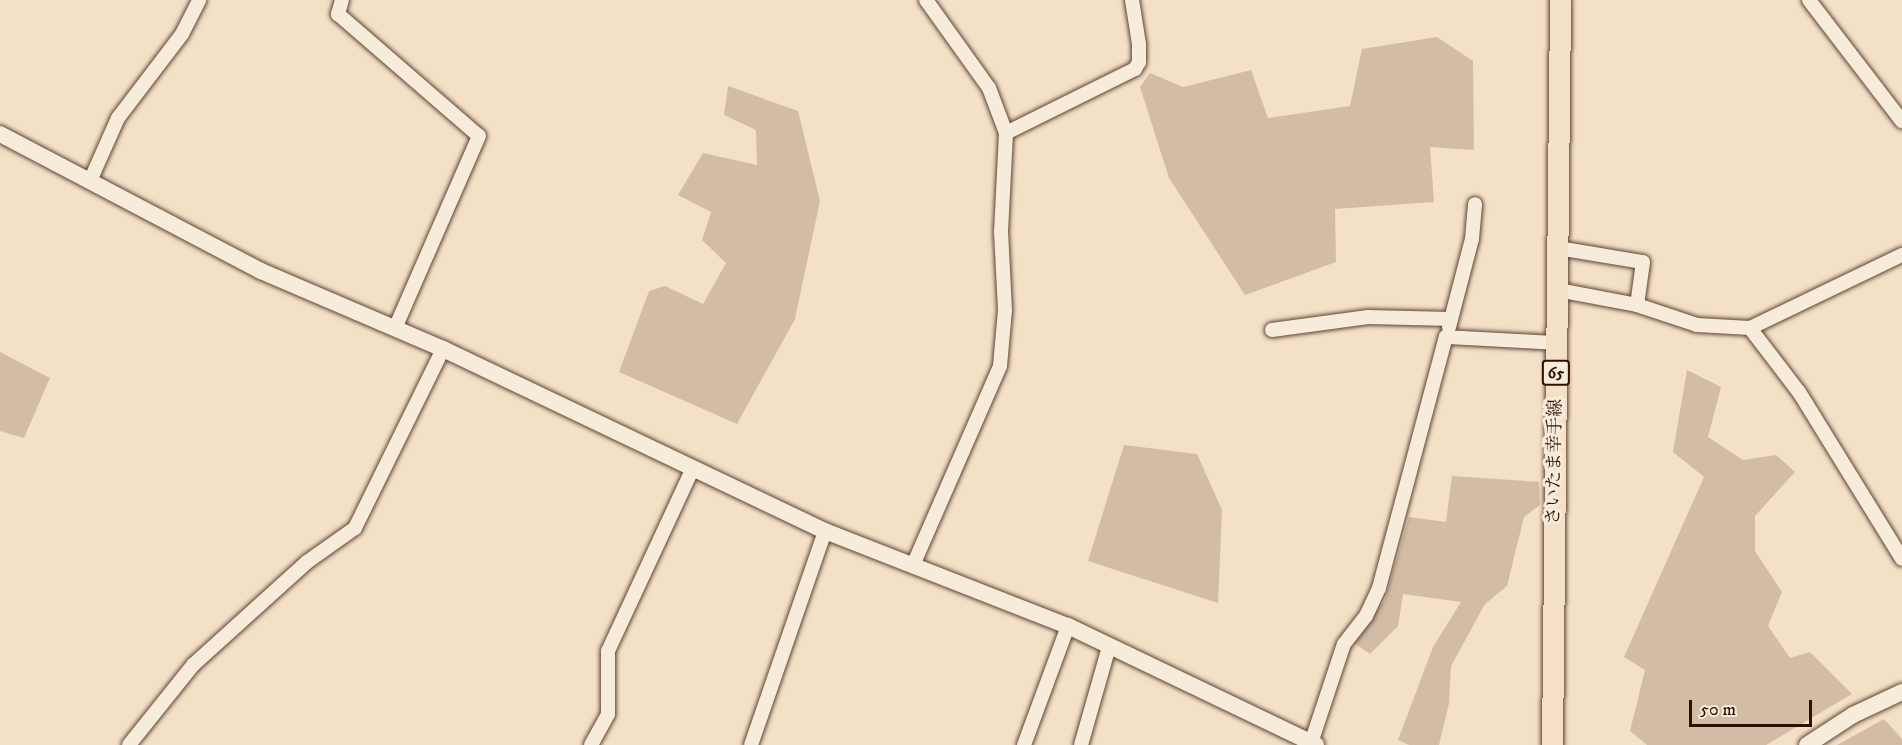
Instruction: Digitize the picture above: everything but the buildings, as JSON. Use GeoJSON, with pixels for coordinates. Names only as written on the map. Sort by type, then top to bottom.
{"type":"FeatureCollection","features":[{"type":"Feature","properties":{"kind":"main road","name":"さいたま幸手線"},"geometry":{"type":"LineString","coordinates":[[1552,745],[1560,0]]}},
{"type":"Feature","properties":{"kind":"street"},"geometry":{"type":"LineString","coordinates":[[90,181],[118,118],[182,34],[199,0]]}},
{"type":"Feature","properties":{"kind":"street"},"geometry":{"type":"LineString","coordinates":[[342,0],[338,14],[479,136],[395,328]]}},
{"type":"Feature","properties":{"kind":"street"},"geometry":{"type":"LineString","coordinates":[[914,563],[1000,366],[1005,310],[1001,232],[1006,133],[989,88],[926,0]]}},
{"type":"Feature","properties":{"kind":"street"},"geometry":{"type":"LineString","coordinates":[[1006,133],[1135,69],[1139,53],[1132,0]]}},
{"type":"Feature","properties":{"kind":"street"},"geometry":{"type":"LineString","coordinates":[[1809,0],[1902,121]]}},
{"type":"Feature","properties":{"kind":"street"},"geometry":{"type":"LineString","coordinates":[[0,134],[261,271],[443,349],[825,531],[914,563],[1068,626],[1314,744],[1344,644],[1366,616],[1378,588],[1472,239],[1475,204]]}},
{"type":"Feature","properties":{"kind":"street"},"geometry":{"type":"LineString","coordinates":[[1558,248],[1643,262],[1637,305]]}},
{"type":"Feature","properties":{"kind":"street"},"geometry":{"type":"LineString","coordinates":[[1558,290],[1637,305],[1697,325],[1750,328],[1902,255]]}},
{"type":"Feature","properties":{"kind":"street"},"geometry":{"type":"LineString","coordinates":[[1272,330],[1368,316],[1451,319]]}},
{"type":"Feature","properties":{"kind":"street"},"geometry":{"type":"LineString","coordinates":[[1750,328],[1799,392],[1902,559]]}},
{"type":"Feature","properties":{"kind":"street"},"geometry":{"type":"LineString","coordinates":[[1446,337],[1557,344]]}},
{"type":"Feature","properties":{"kind":"street"},"geometry":{"type":"LineString","coordinates":[[129,745],[193,665],[307,562],[355,528],[443,349]]}},
{"type":"Feature","properties":{"kind":"street"},"geometry":{"type":"LineString","coordinates":[[591,745],[609,714],[609,651],[693,468]]}},
{"type":"Feature","properties":{"kind":"street"},"geometry":{"type":"LineString","coordinates":[[751,745],[825,531]]}},
{"type":"Feature","properties":{"kind":"street"},"geometry":{"type":"LineString","coordinates":[[1024,745],[1068,626]]}},
{"type":"Feature","properties":{"kind":"street"},"geometry":{"type":"LineString","coordinates":[[1081,745],[1109,647]]}},
{"type":"Feature","properties":{"kind":"street"},"geometry":{"type":"LineString","coordinates":[[1807,745],[1853,715],[1902,692]]}},
{"type":"Feature","properties":{"kind":"shaded area"},"geometry":{"type":"Polygon","coordinates":[[[1437,37],[1473,61],[1474,150],[1430,147],[1434,202],[1335,209],[1336,262],[1245,295],[1169,178],[1140,87],[1150,73],[1183,87],[1251,70],[1268,118],[1350,106],[1362,49],[1437,37]]]}},
{"type":"Feature","properties":{"kind":"shaded area"},"geometry":{"type":"Polygon","coordinates":[[[728,86],[798,111],[820,201],[795,319],[737,424],[619,372],[649,291],[665,286],[703,304],[726,263],[702,240],[711,212],[678,195],[703,153],[757,165],[756,130],[724,115],[728,86]]]}},
{"type":"Feature","properties":{"kind":"shaded area"},"geometry":{"type":"Polygon","coordinates":[[[0,352],[50,378],[24,438],[0,431],[0,352]]]}},
{"type":"Feature","properties":{"kind":"shaded area"},"geometry":{"type":"Polygon","coordinates":[[[1687,370],[1721,387],[1708,437],[1743,460],[1776,455],[1795,472],[1755,516],[1755,551],[1782,592],[1768,626],[1790,658],[1810,652],[1852,694],[1766,745],[1647,745],[1630,731],[1645,670],[1624,657],[1704,477],[1673,452],[1687,370]]]}},
{"type":"Feature","properties":{"kind":"shaded area"},"geometry":{"type":"Polygon","coordinates":[[[1124,445],[1197,454],[1222,510],[1218,603],[1088,561],[1124,445]]]}},
{"type":"Feature","properties":{"kind":"shaded area"},"geometry":{"type":"Polygon","coordinates":[[[1452,476],[1539,482],[1540,505],[1524,517],[1507,586],[1485,604],[1451,666],[1449,703],[1439,745],[1409,745],[1398,740],[1433,647],[1461,602],[1403,594],[1398,626],[1370,654],[1354,643],[1385,600],[1409,517],[1446,522],[1452,476]]]}},
{"type":"Feature","properties":{"kind":"shaded area"},"geometry":{"type":"Polygon","coordinates":[[[1884,719],[1902,739],[1902,745],[1837,745],[1884,719]]]}}]}
